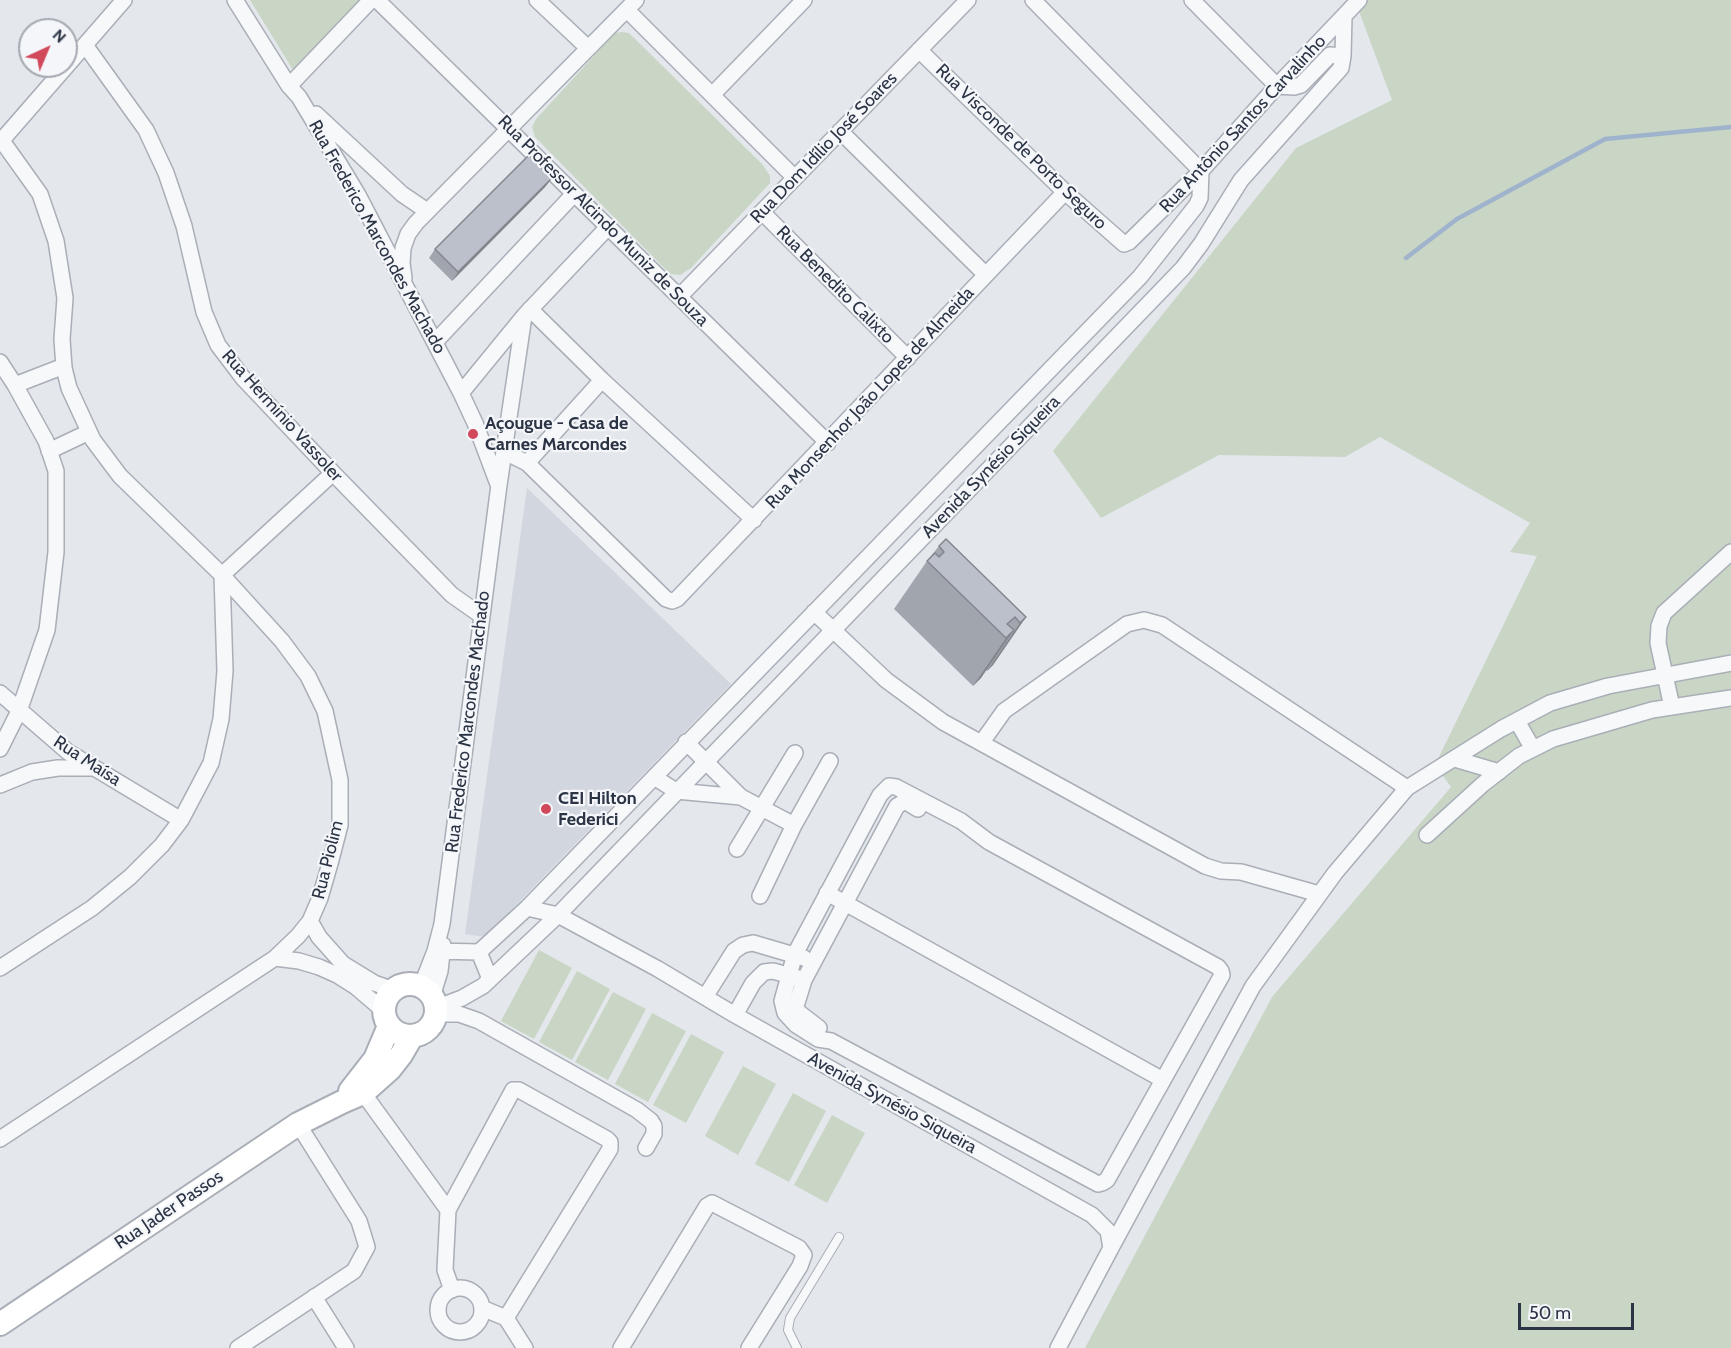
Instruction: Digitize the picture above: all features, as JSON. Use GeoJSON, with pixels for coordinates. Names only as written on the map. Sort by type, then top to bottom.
{"type":"FeatureCollection","features":[{"type":"Feature","properties":{"kind":"street"},"geometry":{"type":"LineString","coordinates":[[1,139],[124,0]]}},
{"type":"Feature","properties":{"kind":"street","name":"Rua Frederico Marcondes Machado"},"geometry":{"type":"LineString","coordinates":[[235,0],[358,195],[461,393],[499,485]]}},
{"type":"Feature","properties":{"kind":"street"},"geometry":{"type":"LineString","coordinates":[[371,0],[294,92],[396,189],[428,211]]}},
{"type":"Feature","properties":{"kind":"street","name":"Rua Professor Alcindo Muniz de Souza"},"geometry":{"type":"LineString","coordinates":[[377,0],[828,443]]}},
{"type":"Feature","properties":{"kind":"street"},"geometry":{"type":"LineString","coordinates":[[537,0],[588,48]]}},
{"type":"Feature","properties":{"kind":"street"},"geometry":{"type":"LineString","coordinates":[[712,95],[804,0]]}},
{"type":"Feature","properties":{"kind":"street","name":"Rua Dom Idílio José Soares"},"geometry":{"type":"LineString","coordinates":[[679,297],[968,0]]}},
{"type":"Feature","properties":{"kind":"street"},"geometry":{"type":"LineString","coordinates":[[1033,0],[1201,171]]}},
{"type":"Feature","properties":{"kind":"street"},"geometry":{"type":"LineString","coordinates":[[1192,0],[1277,86],[1301,85],[1330,55],[1343,56],[1344,16]]}},
{"type":"Feature","properties":{"kind":"street","name":"Rua Antônio Santos Carvalinho"},"geometry":{"type":"LineString","coordinates":[[1124,244],[1129,242],[1201,171],[1356,1]]}},
{"type":"Feature","properties":{"kind":"street"},"geometry":{"type":"LineString","coordinates":[[406,287],[402,263],[403,248],[408,234],[508,128],[632,5],[712,95],[795,178]]}},
{"type":"Feature","properties":{"kind":"street","name":"Rua Hermínio Vassoler"},"geometry":{"type":"LineString","coordinates":[[85,45],[146,130],[166,173],[184,226],[204,312],[218,345],[243,378],[333,473],[452,595],[482,616]]}},
{"type":"Feature","properties":{"kind":"street","name":"Rua Visconde de Porto Seguro"},"geometry":{"type":"LineString","coordinates":[[919,50],[1065,192],[1124,244]]}},
{"type":"Feature","properties":{"kind":"street","name":"Avenida Synésio Siqueira"},"geometry":{"type":"LineString","coordinates":[[431,1002],[462,998],[490,979],[558,915],[1183,268],[1201,244],[1241,180],[1338,73],[1343,56]]}},
{"type":"Feature","properties":{"kind":"street"},"geometry":{"type":"LineString","coordinates":[[840,131],[986,275]]}},
{"type":"Feature","properties":{"kind":"street","name":"Rua Piolim"},"geometry":{"type":"LineString","coordinates":[[0,1139],[275,958],[310,921],[320,898],[340,825],[340,780],[325,711],[308,676],[282,641],[222,575],[120,477],[89,432],[75,404],[64,366],[62,339],[65,298],[56,241],[40,194],[1,139]]}},
{"type":"Feature","properties":{"kind":"street","name":"Avenida Synésio Siqueira"},"geometry":{"type":"LineString","coordinates":[[479,952],[526,908],[1140,277],[1196,206],[1200,198],[1201,171]]}},
{"type":"Feature","properties":{"kind":"street","name":"Rua Monsenhor João Lopes de Almeida"},"geometry":{"type":"LineString","coordinates":[[527,463],[666,599],[672,601],[677,599],[1065,192]]}},
{"type":"Feature","properties":{"kind":"street"},"geometry":{"type":"LineString","coordinates":[[435,342],[574,194]]}},
{"type":"Feature","properties":{"kind":"street","name":"Rua Benedito Calixto"},"geometry":{"type":"LineString","coordinates":[[762,212],[908,358]]}},
{"type":"Feature","properties":{"kind":"street"},"geometry":{"type":"LineString","coordinates":[[461,393],[527,313],[608,227]]}},
{"type":"Feature","properties":{"kind":"street"},"geometry":{"type":"LineString","coordinates":[[527,313],[754,520]]}},
{"type":"Feature","properties":{"kind":"street","name":"Rua Frederico Marcondes Machado"},"geometry":{"type":"LineString","coordinates":[[431,1002],[499,485],[527,313]]}},
{"type":"Feature","properties":{"kind":"street"},"geometry":{"type":"LineString","coordinates":[[0,362],[46,441],[56,471],[56,552],[46,630],[19,711],[0,749]]}},
{"type":"Feature","properties":{"kind":"street"},"geometry":{"type":"LineString","coordinates":[[15,385],[64,366]]}},
{"type":"Feature","properties":{"kind":"street"},"geometry":{"type":"LineString","coordinates":[[505,452],[527,463],[602,380]]}},
{"type":"Feature","properties":{"kind":"street"},"geometry":{"type":"LineString","coordinates":[[49,451],[89,432]]}},
{"type":"Feature","properties":{"kind":"street"},"geometry":{"type":"LineString","coordinates":[[0,968],[100,902],[130,877],[162,845],[180,820],[210,764],[221,719],[225,671],[222,575],[333,473]]}},
{"type":"Feature","properties":{"kind":"street"},"geometry":{"type":"LineString","coordinates":[[1672,707],[1658,643],[1659,626],[1664,613],[1731,552]]}},
{"type":"Feature","properties":{"kind":"street"},"geometry":{"type":"LineString","coordinates":[[814,612],[886,680],[943,722],[1205,866],[1262,877],[1319,894]]}},
{"type":"Feature","properties":{"kind":"street"},"geometry":{"type":"LineString","coordinates":[[982,742],[1004,711],[1127,624],[1144,620],[1162,625],[1407,788]]}},
{"type":"Feature","properties":{"kind":"street"},"geometry":{"type":"LineString","coordinates":[[1058,1348],[1253,986],[1319,894],[1407,788],[1517,721],[1550,704],[1608,686],[1731,663]]}},
{"type":"Feature","properties":{"kind":"street","name":"Rua Maísa"},"geometry":{"type":"LineString","coordinates":[[0,693],[68,752],[180,820]]}},
{"type":"Feature","properties":{"kind":"street"},"geometry":{"type":"LineString","coordinates":[[1426,835],[1519,756],[1553,739],[1652,710],[1731,698]]}},
{"type":"Feature","properties":{"kind":"street"},"geometry":{"type":"LineString","coordinates":[[1517,721],[1533,749]]}},
{"type":"Feature","properties":{"kind":"street"},"geometry":{"type":"LineString","coordinates":[[686,742],[741,797],[794,825]]}},
{"type":"Feature","properties":{"kind":"street"},"geometry":{"type":"LineString","coordinates":[[737,849],[795,753]]}},
{"type":"Feature","properties":{"kind":"street"},"geometry":{"type":"LineString","coordinates":[[1455,759],[1499,772]]}},
{"type":"Feature","properties":{"kind":"street"},"geometry":{"type":"LineString","coordinates":[[760,896],[794,825],[830,761]]}},
{"type":"Feature","properties":{"kind":"street"},"geometry":{"type":"LineString","coordinates":[[0,785],[32,772],[58,768],[95,768]]}},
{"type":"Feature","properties":{"kind":"street"},"geometry":{"type":"LineString","coordinates":[[654,777],[676,791],[741,797]]}},
{"type":"Feature","properties":{"kind":"street"},"geometry":{"type":"LineString","coordinates":[[831,1041],[824,1041],[796,1025],[785,1013],[782,1000],[788,975],[795,954],[880,795],[890,786],[896,787],[961,821],[989,842],[1218,967],[1221,971],[1222,975],[1107,1180],[1098,1184],[831,1041],[823,1031],[797,1011],[796,1006],[804,980],[813,961],[900,802],[905,801],[961,832],[989,842]]}},
{"type":"Feature","properties":{"kind":"street"},"geometry":{"type":"LineString","coordinates":[[827,893],[1163,1080]]}},
{"type":"Feature","properties":{"kind":"street","name":"Avenida Synésio Siqueira"},"geometry":{"type":"LineString","coordinates":[[526,908],[558,915],[1092,1215],[1108,1231],[1111,1248]]}},
{"type":"Feature","properties":{"kind":"street"},"geometry":{"type":"LineString","coordinates":[[310,921],[330,952],[343,964],[374,983],[394,990]]}},
{"type":"Feature","properties":{"kind":"street"},"geometry":{"type":"LineString","coordinates":[[705,997],[734,951],[742,945],[753,943],[813,961]]}},
{"type":"Feature","properties":{"kind":"street"},"geometry":{"type":"LineString","coordinates":[[439,952],[479,952],[490,979]]}},
{"type":"Feature","properties":{"kind":"street"},"geometry":{"type":"LineString","coordinates":[[275,958],[299,961],[337,975],[356,987],[387,1018],[396,1032],[412,1036],[425,1031],[433,1021],[431,1002]]}},
{"type":"Feature","properties":{"kind":"street"},"geometry":{"type":"LineString","coordinates":[[735,1015],[758,976],[773,971],[804,980]]}},
{"type":"Feature","properties":{"kind":"street"},"geometry":{"type":"LineString","coordinates":[[448,1210],[360,1088],[375,1059],[387,1018],[385,1003],[394,990],[407,984],[431,1002],[479,1021],[637,1110],[654,1126],[654,1134],[646,1148]]}},
{"type":"Feature","properties":{"kind":"street","name":"Rua Jader Passos"},"geometry":{"type":"LineString","coordinates":[[0,1324],[298,1124],[342,1102],[390,1069],[412,1036]]}},
{"type":"Feature","properties":{"kind":"street"},"geometry":{"type":"LineString","coordinates":[[452,1290],[445,1270],[448,1210],[513,1090],[519,1090],[607,1138],[610,1142],[610,1149],[506,1318]]}},
{"type":"Feature","properties":{"kind":"street"},"geometry":{"type":"LineString","coordinates":[[238,1348],[354,1271],[367,1247],[358,1221],[298,1124]]}},
{"type":"Feature","properties":{"kind":"street"},"geometry":{"type":"LineString","coordinates":[[621,1348],[707,1206],[712,1203],[799,1248],[804,1255],[756,1346]]}},
{"type":"Feature","properties":{"kind":"street"},"geometry":{"type":"LineString","coordinates":[[467,1289],[476,1295],[482,1308],[478,1323],[465,1332],[450,1329],[442,1322],[439,1308],[443,1296],[452,1290],[467,1289]]}},
{"type":"Feature","properties":{"kind":"street"},"geometry":{"type":"LineString","coordinates":[[314,1298],[346,1348]]}},
{"type":"Feature","properties":{"kind":"street"},"geometry":{"type":"LineString","coordinates":[[482,1308],[506,1318],[525,1348]]}},
{"type":"Feature","properties":{"kind":"lane"},"geometry":{"type":"LineString","coordinates":[[797,1348],[788,1330],[790,1318],[839,1237]]}},
{"type":"Feature","properties":{"kind":"shaded area","name":"CEI Hilton Federici"},"geometry":{"type":"Polygon","coordinates":[[[527,488],[731,684],[485,937],[465,934],[527,488]]]}},
{"type":"Feature","properties":{"kind":"green space"},"geometry":{"type":"Polygon","coordinates":[[[250,0],[359,0],[293,70],[250,0]]]}},
{"type":"Feature","properties":{"kind":"green space"},"geometry":{"type":"Polygon","coordinates":[[[1360,0],[1731,0],[1731,1348],[1085,1348],[1272,997],[1451,787],[1435,765],[1537,556],[1510,552],[1530,523],[1380,437],[1345,457],[1219,455],[1101,518],[1053,451],[1296,148],[1392,100],[1356,3],[1360,0]]]}},
{"type":"Feature","properties":{"kind":"green space"},"geometry":{"type":"Polygon","coordinates":[[[615,33],[629,33],[763,165],[770,176],[770,183],[691,268],[680,275],[670,274],[535,137],[532,127],[536,119],[615,33]]]}},
{"type":"Feature","properties":{"kind":"green space"},"geometry":{"type":"Polygon","coordinates":[[[539,950],[572,968],[534,1039],[501,1021],[539,950]]]}},
{"type":"Feature","properties":{"kind":"green space"},"geometry":{"type":"Polygon","coordinates":[[[577,971],[610,989],[572,1060],[539,1042],[577,971]]]}},
{"type":"Feature","properties":{"kind":"green space"},"geometry":{"type":"Polygon","coordinates":[[[613,992],[646,1009],[608,1080],[575,1062],[613,992]]]}},
{"type":"Feature","properties":{"kind":"green space"},"geometry":{"type":"Polygon","coordinates":[[[652,1013],[686,1031],[648,1102],[615,1084],[652,1013]]]}},
{"type":"Feature","properties":{"kind":"green space"},"geometry":{"type":"Polygon","coordinates":[[[691,1034],[724,1052],[686,1123],[653,1105],[691,1034]]]}},
{"type":"Feature","properties":{"kind":"green space"},"geometry":{"type":"Polygon","coordinates":[[[743,1066],[776,1084],[738,1155],[705,1136],[743,1066]]]}},
{"type":"Feature","properties":{"kind":"green space"},"geometry":{"type":"Polygon","coordinates":[[[793,1093],[826,1111],[789,1182],[755,1164],[793,1093]]]}},
{"type":"Feature","properties":{"kind":"green space"},"geometry":{"type":"Polygon","coordinates":[[[832,1115],[865,1133],[827,1203],[794,1185],[832,1115]]]}},
{"type":"Feature","properties":{"kind":"building"},"geometry":{"type":"Polygon","coordinates":[[[529,155],[552,178],[458,272],[435,249],[529,155]]]}},
{"type":"Feature","properties":{"kind":"building"},"geometry":{"type":"Polygon","coordinates":[[[946,539],[1026,617],[1020,623],[1015,617],[1007,624],[1014,630],[1006,638],[927,561],[935,553],[939,557],[944,552],[939,546],[946,539]]]}},
{"type":"Feature","properties":{"kind":"waterway"},"geometry":{"type":"LineString","coordinates":[[1406,258],[1457,219],[1605,139],[1731,127]]}},
{"type":"Feature","properties":{"kind":"place","name":"Açougue - Casa de Carnes Marcondes"},"geometry":{"type":"Point","coordinates":[473,434]}},
{"type":"Feature","properties":{"kind":"place","name":"CEI Hilton Federici"},"geometry":{"type":"Point","coordinates":[546,809]}}]}
